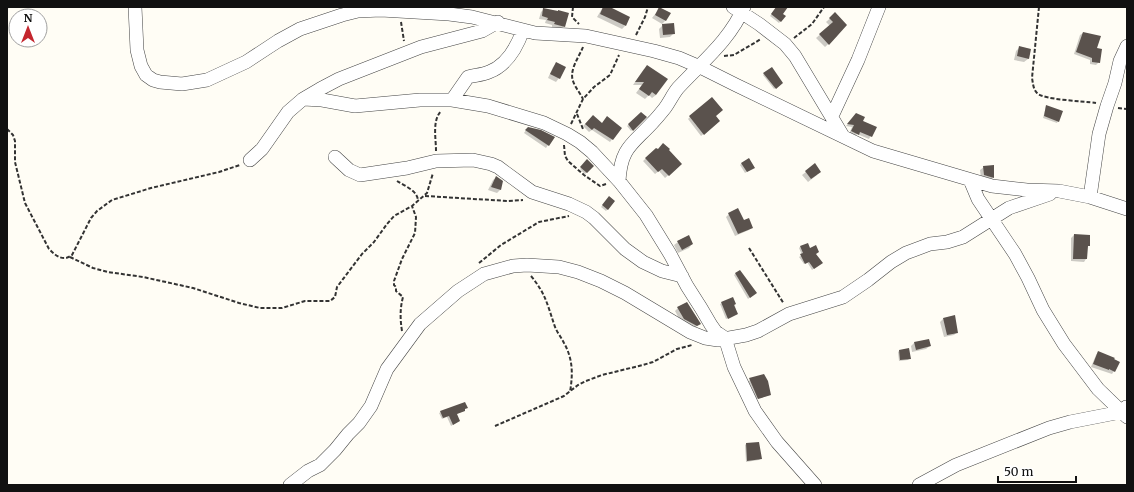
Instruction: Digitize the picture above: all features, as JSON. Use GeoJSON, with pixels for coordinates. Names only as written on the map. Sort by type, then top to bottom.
{"type":"FeatureCollection","features":[{"type":"Feature","properties":{"kind":"street"},"geometry":{"type":"LineString","coordinates":[[135,7],[137,50],[146,75],[153,80],[182,84],[207,80],[246,62],[300,29],[324,20],[358,11],[401,11],[449,14],[498,22],[535,33],[586,36],[679,58],[873,151],[992,186],[1027,190],[1059,191],[1090,197],[1127,209]]}},
{"type":"Feature","properties":{"kind":"street"},"geometry":{"type":"LineString","coordinates":[[832,116],[863,49],[879,7]]}},
{"type":"Feature","properties":{"kind":"street"},"geometry":{"type":"LineString","coordinates":[[616,177],[621,161],[631,143],[661,113],[678,88],[714,52],[727,35],[740,8],[785,44],[796,56],[843,136]]}},
{"type":"Feature","properties":{"kind":"street"},"geometry":{"type":"LineString","coordinates":[[250,160],[262,149],[288,112],[303,99],[339,79],[442,40],[482,31],[498,22]]}},
{"type":"Feature","properties":{"kind":"street"},"geometry":{"type":"LineString","coordinates":[[452,100],[468,77],[488,73],[497,69],[507,60],[516,46],[523,30]]}},
{"type":"Feature","properties":{"kind":"street"},"geometry":{"type":"LineString","coordinates":[[1090,197],[1096,149],[1106,106],[1115,83],[1120,61],[1127,46]]}},
{"type":"Feature","properties":{"kind":"street"},"geometry":{"type":"LineString","coordinates":[[303,99],[322,100],[355,106],[420,100],[452,100],[488,106],[550,125],[580,142],[616,177],[653,225],[713,329],[726,339],[734,367],[755,411],[777,442],[815,485]]}},
{"type":"Feature","properties":{"kind":"street"},"geometry":{"type":"LineString","coordinates":[[335,157],[349,170],[356,174],[407,168],[436,162],[465,160],[491,164],[498,167],[532,192],[569,204],[586,212],[626,249],[643,262],[682,276]]}},
{"type":"Feature","properties":{"kind":"street"},"geometry":{"type":"LineString","coordinates":[[970,180],[978,199],[993,219],[1015,254],[1043,310],[1064,344],[1098,388],[1125,411]]}},
{"type":"Feature","properties":{"kind":"street"},"geometry":{"type":"LineString","coordinates":[[290,485],[308,471],[320,465],[359,423],[371,406],[387,370],[420,324],[458,291],[484,274],[520,265],[559,267],[578,272],[625,293],[690,332],[710,340],[726,339],[758,331],[789,314],[843,297],[891,262],[906,253],[930,244],[947,242],[963,237],[1009,208],[1059,191]]}},
{"type":"Feature","properties":{"kind":"street"},"geometry":{"type":"LineString","coordinates":[[919,485],[956,465],[1049,428],[1070,422],[1125,411]]}},
{"type":"Feature","properties":{"kind":"path"},"geometry":{"type":"LineString","coordinates":[[573,7],[572,17],[586,30],[586,36],[573,70],[572,77],[583,99]]}},
{"type":"Feature","properties":{"kind":"path"},"geometry":{"type":"LineString","coordinates":[[616,177],[603,186],[600,186],[574,167],[565,156],[564,145],[583,99],[594,87],[610,74],[619,56],[641,26],[648,7]]}},
{"type":"Feature","properties":{"kind":"path"},"geometry":{"type":"LineString","coordinates":[[785,44],[812,24],[824,7]]}},
{"type":"Feature","properties":{"kind":"path"},"geometry":{"type":"LineString","coordinates":[[1039,7],[1033,70],[1034,87],[1036,92],[1041,96],[1052,99],[1083,101],[1106,106]]}},
{"type":"Feature","properties":{"kind":"path"},"geometry":{"type":"LineString","coordinates":[[401,11],[401,25],[406,54]]}},
{"type":"Feature","properties":{"kind":"path"},"geometry":{"type":"LineString","coordinates":[[714,52],[720,56],[734,55],[771,33]]}},
{"type":"Feature","properties":{"kind":"path"},"geometry":{"type":"LineString","coordinates":[[7,129],[13,135],[15,141],[15,162],[24,198],[39,232],[54,255],[60,258],[70,257],[93,268],[108,272],[143,276],[193,288],[239,304],[260,308],[282,308],[305,301],[326,301],[335,298],[337,287],[394,216],[412,206],[425,196],[429,189],[436,162],[437,119],[439,114],[452,100]]}},
{"type":"Feature","properties":{"kind":"path"},"geometry":{"type":"LineString","coordinates":[[70,257],[91,218],[97,211],[112,200],[151,188],[235,168],[250,160]]}},
{"type":"Feature","properties":{"kind":"path"},"geometry":{"type":"LineString","coordinates":[[388,170],[394,179],[416,195],[418,201]]}},
{"type":"Feature","properties":{"kind":"path"},"geometry":{"type":"LineString","coordinates":[[425,196],[518,201],[526,200],[530,197],[532,192]]}},
{"type":"Feature","properties":{"kind":"path"},"geometry":{"type":"LineString","coordinates":[[407,343],[401,329],[400,304],[403,297],[397,292],[393,283],[402,258],[415,233],[416,217],[412,206]]}},
{"type":"Feature","properties":{"kind":"path"},"geometry":{"type":"LineString","coordinates":[[478,264],[501,245],[539,222],[586,212]]}},
{"type":"Feature","properties":{"kind":"path"},"geometry":{"type":"LineString","coordinates":[[749,248],[789,314]]}},
{"type":"Feature","properties":{"kind":"path"},"geometry":{"type":"LineString","coordinates":[[520,265],[540,287],[554,324],[568,350],[572,367],[572,378],[569,393]]}},
{"type":"Feature","properties":{"kind":"path"},"geometry":{"type":"LineString","coordinates":[[495,426],[557,400],[569,393],[578,385],[594,378],[653,362],[677,349],[687,346],[700,345],[710,340]]}},
{"type":"Feature","properties":{"kind":"building"},"geometry":{"type":"Polygon","coordinates":[[[603,7],[610,7],[630,17],[626,26],[600,14],[603,7]]]}},
{"type":"Feature","properties":{"kind":"building"},"geometry":{"type":"Polygon","coordinates":[[[659,7],[671,13],[666,21],[655,15],[659,7]]]}},
{"type":"Feature","properties":{"kind":"building"},"geometry":{"type":"Polygon","coordinates":[[[776,7],[788,7],[783,14],[786,16],[781,22],[771,14],[776,7]]]}},
{"type":"Feature","properties":{"kind":"building"},"geometry":{"type":"Polygon","coordinates":[[[543,8],[569,13],[565,27],[554,24],[555,22],[547,20],[548,18],[542,16],[543,8]]]}},
{"type":"Feature","properties":{"kind":"building"},"geometry":{"type":"Polygon","coordinates":[[[835,12],[847,25],[829,45],[819,34],[833,22],[829,18],[835,12]]]}},
{"type":"Feature","properties":{"kind":"building"},"geometry":{"type":"Polygon","coordinates":[[[674,23],[675,34],[663,35],[662,24],[674,23]]]}},
{"type":"Feature","properties":{"kind":"building"},"geometry":{"type":"Polygon","coordinates":[[[1083,32],[1101,36],[1097,48],[1102,49],[1100,63],[1092,62],[1092,58],[1076,52],[1083,32]]]}},
{"type":"Feature","properties":{"kind":"building"},"geometry":{"type":"Polygon","coordinates":[[[1019,46],[1031,49],[1029,59],[1017,56],[1019,46]]]}},
{"type":"Feature","properties":{"kind":"building"},"geometry":{"type":"Polygon","coordinates":[[[556,62],[566,67],[560,79],[550,74],[556,62]]]}},
{"type":"Feature","properties":{"kind":"building"},"geometry":{"type":"Polygon","coordinates":[[[647,65],[668,79],[656,95],[652,92],[649,96],[639,89],[644,82],[635,82],[647,65]]]}},
{"type":"Feature","properties":{"kind":"building"},"geometry":{"type":"Polygon","coordinates":[[[772,67],[783,83],[776,89],[763,73],[772,67]]]}},
{"type":"Feature","properties":{"kind":"building"},"geometry":{"type":"Polygon","coordinates":[[[712,97],[723,110],[716,116],[720,121],[704,135],[689,116],[712,97]]]}},
{"type":"Feature","properties":{"kind":"building"},"geometry":{"type":"Polygon","coordinates":[[[1046,105],[1063,111],[1059,122],[1044,116],[1046,105]]]}},
{"type":"Feature","properties":{"kind":"building"},"geometry":{"type":"Polygon","coordinates":[[[641,112],[647,117],[633,131],[628,124],[641,112]]]}},
{"type":"Feature","properties":{"kind":"building"},"geometry":{"type":"Polygon","coordinates":[[[856,113],[865,117],[863,121],[877,127],[872,137],[860,132],[859,135],[851,131],[854,125],[847,124],[856,113]]]}},
{"type":"Feature","properties":{"kind":"building"},"geometry":{"type":"Polygon","coordinates":[[[593,115],[602,123],[607,116],[622,128],[613,140],[594,128],[592,130],[585,124],[593,115]]]}},
{"type":"Feature","properties":{"kind":"building"},"geometry":{"type":"Polygon","coordinates":[[[528,127],[541,130],[555,137],[549,146],[525,130],[528,127]]]}},
{"type":"Feature","properties":{"kind":"building"},"geometry":{"type":"Polygon","coordinates":[[[663,143],[682,164],[669,176],[662,169],[658,172],[645,158],[656,148],[658,149],[663,143]]]}},
{"type":"Feature","properties":{"kind":"building"},"geometry":{"type":"Polygon","coordinates":[[[749,158],[755,168],[747,172],[741,163],[749,158]]]}},
{"type":"Feature","properties":{"kind":"building"},"geometry":{"type":"Polygon","coordinates":[[[587,159],[594,166],[587,173],[580,167],[587,159]]]}},
{"type":"Feature","properties":{"kind":"building"},"geometry":{"type":"Polygon","coordinates":[[[815,163],[821,172],[811,179],[805,171],[815,163]]]}},
{"type":"Feature","properties":{"kind":"building"},"geometry":{"type":"Polygon","coordinates":[[[994,165],[994,178],[984,175],[983,166],[994,165]]]}},
{"type":"Feature","properties":{"kind":"building"},"geometry":{"type":"Polygon","coordinates":[[[496,176],[503,181],[501,190],[491,187],[496,176]]]}},
{"type":"Feature","properties":{"kind":"building"},"geometry":{"type":"Polygon","coordinates":[[[609,196],[615,201],[608,210],[602,205],[609,196]]]}},
{"type":"Feature","properties":{"kind":"building"},"geometry":{"type":"Polygon","coordinates":[[[738,208],[744,220],[749,218],[753,228],[738,234],[728,213],[738,208]]]}},
{"type":"Feature","properties":{"kind":"building"},"geometry":{"type":"Polygon","coordinates":[[[1074,234],[1090,235],[1090,246],[1088,246],[1087,259],[1073,259],[1074,234]]]}},
{"type":"Feature","properties":{"kind":"building"},"geometry":{"type":"Polygon","coordinates":[[[689,235],[693,244],[682,250],[677,241],[689,235]]]}},
{"type":"Feature","properties":{"kind":"building"},"geometry":{"type":"Polygon","coordinates":[[[808,243],[810,248],[816,245],[819,252],[816,254],[823,263],[814,269],[809,262],[805,264],[800,254],[803,253],[800,246],[808,243]]]}},
{"type":"Feature","properties":{"kind":"building"},"geometry":{"type":"Polygon","coordinates":[[[740,270],[757,293],[750,298],[735,273],[740,270]]]}},
{"type":"Feature","properties":{"kind":"building"},"geometry":{"type":"Polygon","coordinates":[[[733,297],[736,304],[734,305],[738,314],[728,319],[721,302],[733,297]]]}},
{"type":"Feature","properties":{"kind":"building"},"geometry":{"type":"Polygon","coordinates":[[[687,302],[701,324],[697,326],[684,319],[677,307],[687,302]]]}},
{"type":"Feature","properties":{"kind":"building"},"geometry":{"type":"Polygon","coordinates":[[[955,315],[958,333],[947,335],[943,318],[955,315]]]}},
{"type":"Feature","properties":{"kind":"building"},"geometry":{"type":"Polygon","coordinates":[[[929,339],[931,346],[916,350],[914,342],[929,339]]]}},
{"type":"Feature","properties":{"kind":"building"},"geometry":{"type":"Polygon","coordinates":[[[909,348],[911,359],[900,360],[899,350],[909,348]]]}},
{"type":"Feature","properties":{"kind":"building"},"geometry":{"type":"Polygon","coordinates":[[[1098,351],[1115,358],[1114,359],[1120,362],[1115,372],[1093,364],[1098,351]]]}},
{"type":"Feature","properties":{"kind":"building"},"geometry":{"type":"Polygon","coordinates":[[[764,374],[768,381],[771,395],[758,399],[749,378],[764,374]]]}},
{"type":"Feature","properties":{"kind":"building"},"geometry":{"type":"Polygon","coordinates":[[[465,402],[468,408],[457,414],[460,421],[453,425],[449,416],[443,418],[440,411],[465,402]]]}},
{"type":"Feature","properties":{"kind":"building"},"geometry":{"type":"Polygon","coordinates":[[[759,442],[762,459],[747,461],[746,443],[759,442]]]}}]}
